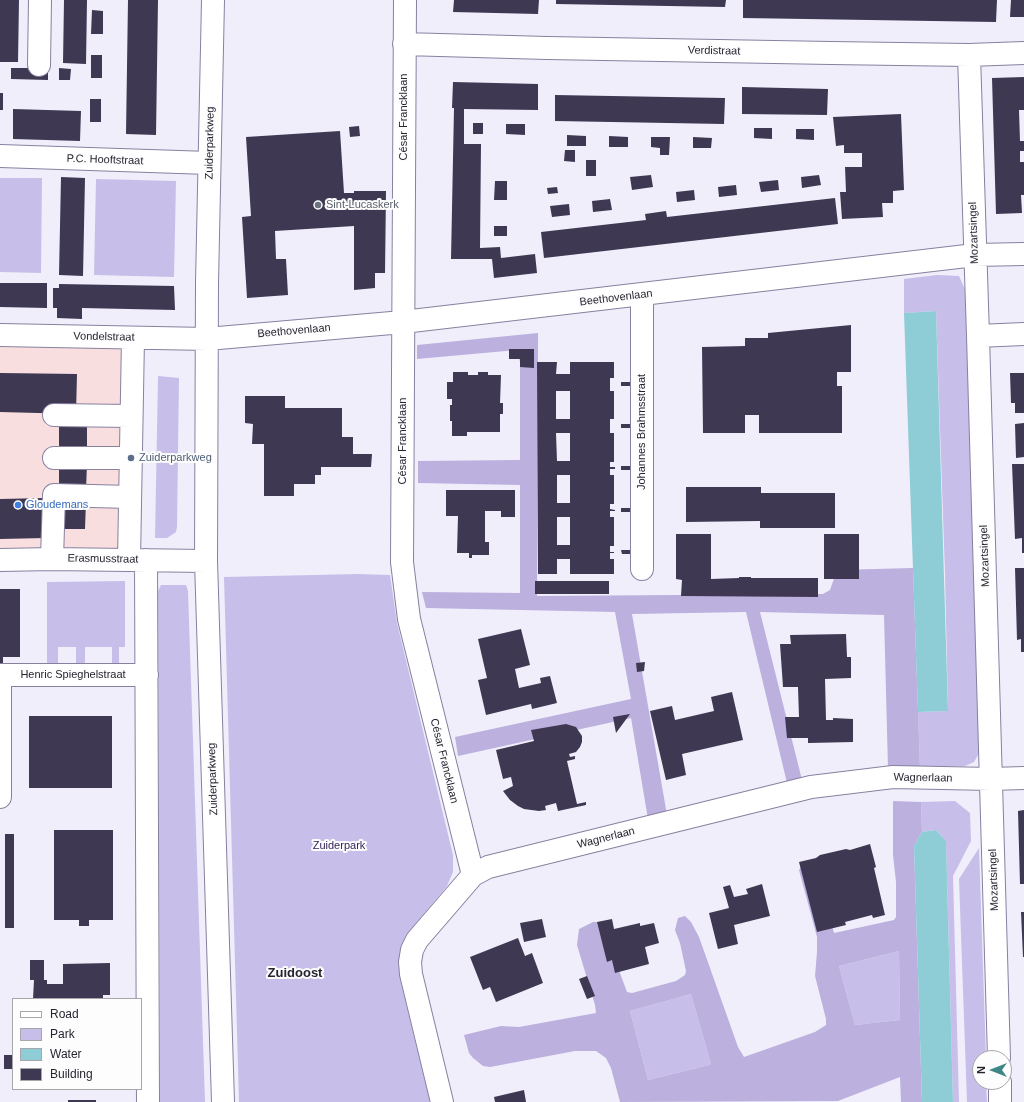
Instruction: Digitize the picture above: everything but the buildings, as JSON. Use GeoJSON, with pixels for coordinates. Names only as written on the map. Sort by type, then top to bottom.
{"type":"FeatureCollection","features":[{"type":"Feature","properties":{"kind":"street"},"geometry":{"type":"LineString","coordinates":[[39,65],[40,0]]}},
{"type":"Feature","properties":{"kind":"street","name":"Zuiderparkweg"},"geometry":{"type":"LineString","coordinates":[[213,0],[207,339],[206,561],[223,1102]]}},
{"type":"Feature","properties":{"kind":"street","name":"César Francklaan"},"geometry":{"type":"LineString","coordinates":[[405,0],[402,562],[409,619],[472,875]]}},
{"type":"Feature","properties":{"kind":"street","name":"Verdistraat"},"geometry":{"type":"LineString","coordinates":[[404,44],[547,48],[969,55],[1024,53]]}},
{"type":"Feature","properties":{"kind":"street","name":"Mozartsingel"},"geometry":{"type":"LineString","coordinates":[[969,55],[999,1050]]}},
{"type":"Feature","properties":{"kind":"street","name":"P.C. Hooftstraat"},"geometry":{"type":"LineString","coordinates":[[0,156],[210,163]]}},
{"type":"Feature","properties":{"kind":"street","name":"Beethovenlaan"},"geometry":{"type":"LineString","coordinates":[[207,339],[403,322],[975,256],[1024,254]]}},
{"type":"Feature","properties":{"kind":"street","name":"Johannes Brahmsstraat"},"geometry":{"type":"LineString","coordinates":[[642,295],[642,569]]}},
{"type":"Feature","properties":{"kind":"street"},"geometry":{"type":"LineString","coordinates":[[978,336],[1024,334]]}},
{"type":"Feature","properties":{"kind":"street","name":"Vondelstraat"},"geometry":{"type":"LineString","coordinates":[[0,335],[207,339]]}},
{"type":"Feature","properties":{"kind":"street"},"geometry":{"type":"LineString","coordinates":[[133,338],[130,497],[138,560],[147,675],[148,1102]]}},
{"type":"Feature","properties":{"kind":"street"},"geometry":{"type":"LineString","coordinates":[[54,415],[131,416]]}},
{"type":"Feature","properties":{"kind":"street"},"geometry":{"type":"LineString","coordinates":[[54,458],[131,458]]}},
{"type":"Feature","properties":{"kind":"street"},"geometry":{"type":"LineString","coordinates":[[52,559],[54,495],[130,497]]}},
{"type":"Feature","properties":{"kind":"street","name":"Erasmusstraat"},"geometry":{"type":"LineString","coordinates":[[0,560],[52,559],[206,561]]}},
{"type":"Feature","properties":{"kind":"street"},"geometry":{"type":"LineString","coordinates":[[0,675],[0,797]]}},
{"type":"Feature","properties":{"kind":"street","name":"Henric Spieghelstraat"},"geometry":{"type":"LineString","coordinates":[[0,675],[147,675]]}},
{"type":"Feature","properties":{"kind":"street","name":"Wagnerlaan"},"geometry":{"type":"LineString","coordinates":[[442,1102],[411,974],[410,962],[412,950],[417,940],[472,875],[488,867],[811,787],[893,777],[991,779],[1024,778]]}},
{"type":"Feature","properties":{"kind":"street"},"geometry":{"type":"LineString","coordinates":[[1000,1090],[1000,1102]]}},
{"type":"Feature","properties":{"kind":"shaded area"},"geometry":{"type":"Polygon","coordinates":[[[538,333],[537,596],[823,594],[830,590],[837,570],[913,568],[920,767],[888,769],[884,615],[760,612],[803,784],[788,787],[746,612],[632,614],[667,815],[648,819],[631,718],[458,756],[455,737],[631,699],[615,612],[426,608],[422,592],[520,593],[520,485],[418,483],[418,461],[520,460],[520,362],[517,350],[417,359],[417,345],[538,333]]]}},
{"type":"Feature","properties":{"kind":"shaded area"},"geometry":{"type":"Polygon","coordinates":[[[0,335],[133,338],[129,560],[0,560],[0,335]]]}},
{"type":"Feature","properties":{"kind":"shaded area"},"geometry":{"type":"Polygon","coordinates":[[[893,801],[921,802],[922,832],[914,846],[922,1102],[901,1102],[900,1077],[838,1101],[620,1102],[611,1068],[606,1058],[596,1051],[575,1051],[490,1067],[483,1066],[469,1053],[464,1035],[501,1026],[519,1027],[596,1013],[577,945],[579,929],[593,922],[601,922],[627,992],[632,993],[676,981],[685,975],[686,971],[680,943],[675,930],[678,918],[685,916],[691,922],[699,937],[738,1047],[744,1057],[815,1032],[826,1025],[826,1019],[815,976],[817,937],[799,870],[801,867],[814,863],[834,933],[894,920],[896,917],[896,882],[893,855],[893,801]],[[899,951],[839,966],[855,1025],[900,1020],[899,951]],[[691,994],[630,1011],[648,1080],[711,1064],[691,994]]]}},
{"type":"Feature","properties":{"kind":"green space"},"geometry":{"type":"Polygon","coordinates":[[[0,178],[42,178],[41,273],[0,272],[0,178]]]}},
{"type":"Feature","properties":{"kind":"green space"},"geometry":{"type":"Polygon","coordinates":[[[96,179],[176,181],[174,277],[94,275],[96,179]]]}},
{"type":"Feature","properties":{"kind":"green space"},"geometry":{"type":"Polygon","coordinates":[[[937,275],[959,276],[967,294],[982,748],[974,762],[965,766],[920,767],[918,712],[948,711],[945,574],[936,311],[904,313],[904,279],[937,275]]]}},
{"type":"Feature","properties":{"kind":"green space"},"geometry":{"type":"Polygon","coordinates":[[[158,376],[179,378],[177,527],[176,532],[167,538],[155,538],[158,376]]]}},
{"type":"Feature","properties":{"kind":"green space","name":"Zuiderpark"},"geometry":{"type":"Polygon","coordinates":[[[358,574],[390,575],[397,623],[453,855],[453,872],[447,886],[407,934],[400,950],[399,958],[401,983],[430,1102],[239,1102],[224,577],[358,574]]]}},
{"type":"Feature","properties":{"kind":"green space"},"geometry":{"type":"Polygon","coordinates":[[[125,581],[125,647],[119,647],[119,664],[112,664],[112,647],[85,647],[85,664],[76,664],[76,647],[58,647],[58,664],[47,664],[47,582],[125,581]]]}},
{"type":"Feature","properties":{"kind":"green space"},"geometry":{"type":"Polygon","coordinates":[[[161,585],[186,585],[188,591],[205,1102],[160,1102],[158,591],[161,585]]]}},
{"type":"Feature","properties":{"kind":"green space"},"geometry":{"type":"Polygon","coordinates":[[[955,801],[970,813],[971,841],[953,876],[959,1102],[953,1102],[946,841],[936,830],[922,832],[921,802],[955,801]]]}},
{"type":"Feature","properties":{"kind":"green space"},"geometry":{"type":"Polygon","coordinates":[[[979,848],[986,1050],[972,1050],[972,1090],[986,1090],[987,1102],[967,1102],[959,879],[979,848]]]}},
{"type":"Feature","properties":{"kind":"green space"},"geometry":{"type":"Polygon","coordinates":[[[899,951],[900,1020],[855,1025],[839,966],[899,951]]]}},
{"type":"Feature","properties":{"kind":"green space"},"geometry":{"type":"Polygon","coordinates":[[[691,994],[711,1064],[648,1080],[630,1011],[691,994]]]}},
{"type":"Feature","properties":{"kind":"water"},"geometry":{"type":"Polygon","coordinates":[[[936,311],[948,711],[918,712],[904,313],[936,311]]]}},
{"type":"Feature","properties":{"kind":"water"},"geometry":{"type":"Polygon","coordinates":[[[936,830],[946,841],[953,1102],[922,1102],[914,846],[922,832],[936,830]]]}},
{"type":"Feature","properties":{"kind":"place","name":"Sint-Lucaskerk"},"geometry":{"type":"Point","coordinates":[318,205]}},
{"type":"Feature","properties":{"kind":"place","name":"Zuiderparkweg"},"geometry":{"type":"Point","coordinates":[131,458]}},
{"type":"Feature","properties":{"kind":"place","name":"Gloudemans"},"geometry":{"type":"Point","coordinates":[18,505]}},
{"type":"Feature","properties":{"kind":"district","name":"Zuidoost"},"geometry":{"type":"Point","coordinates":[295,973]}}]}
